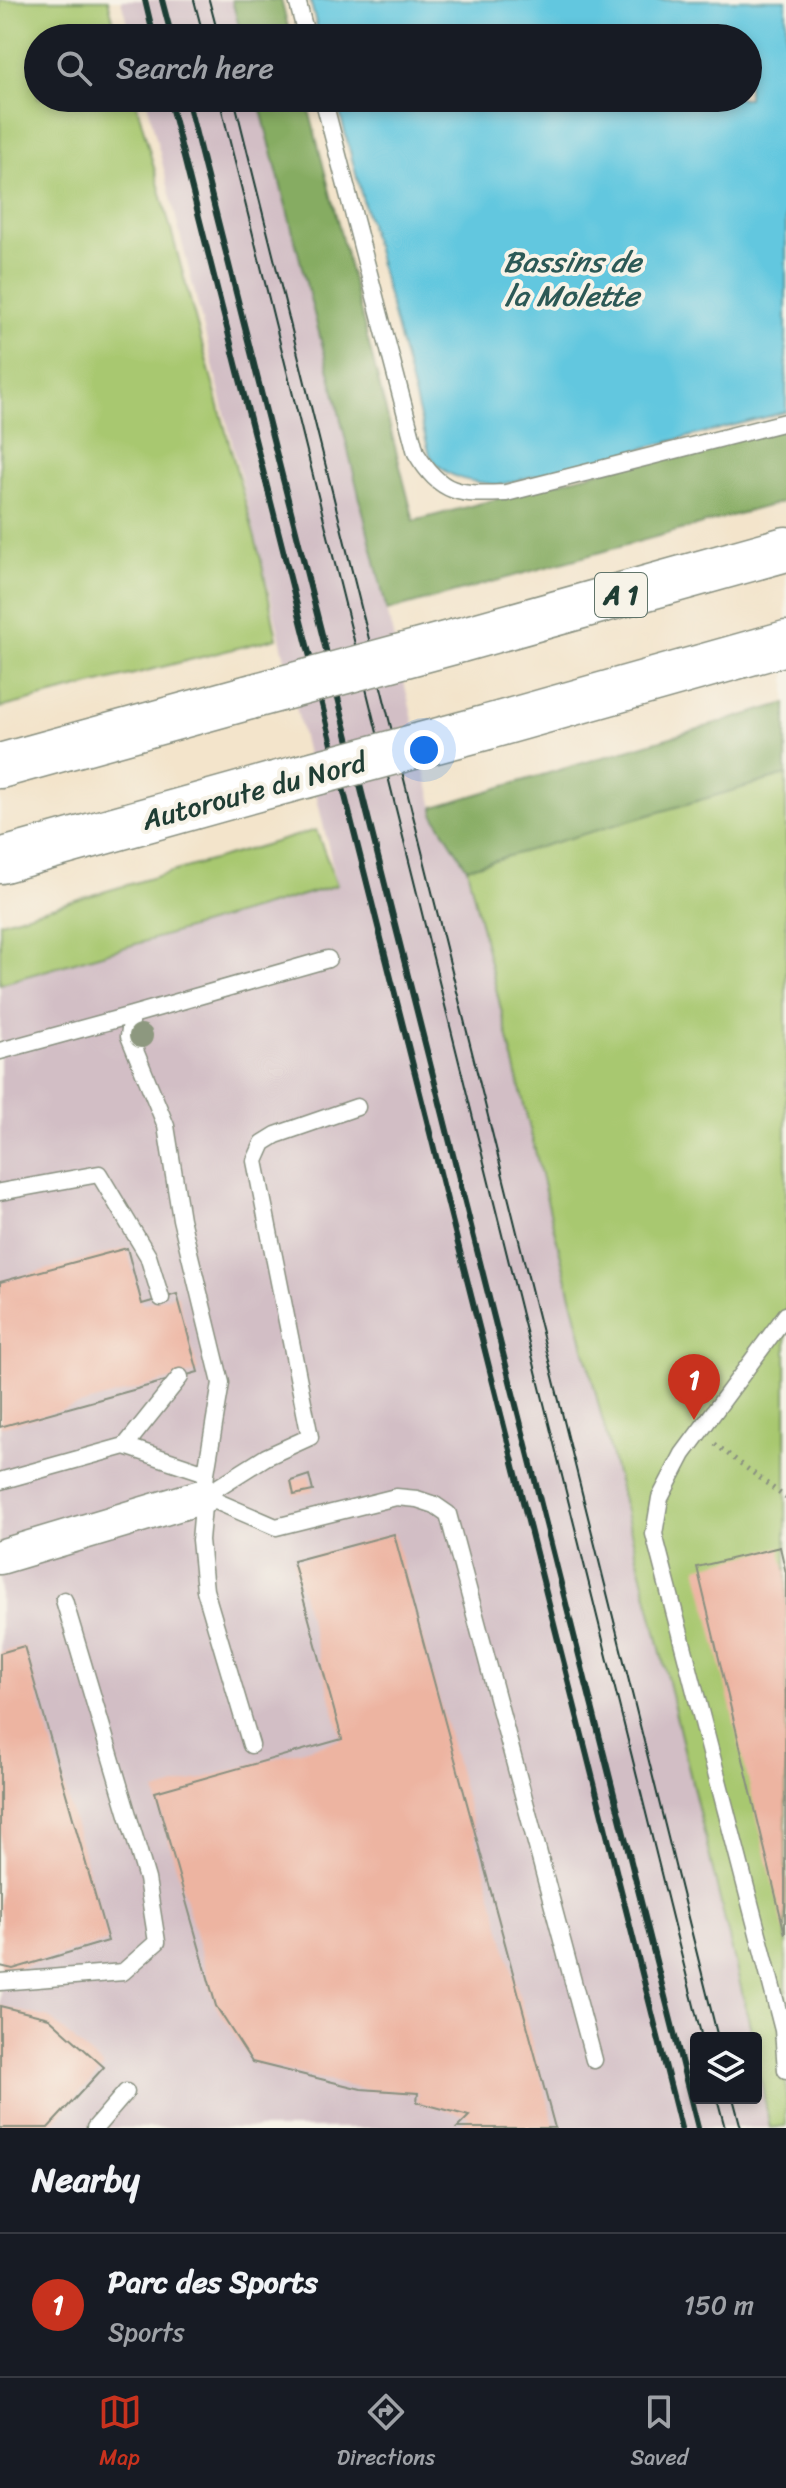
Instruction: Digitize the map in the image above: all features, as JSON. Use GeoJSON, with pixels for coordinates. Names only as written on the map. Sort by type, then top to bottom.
{"type":"FeatureCollection","features":[{"type":"Feature","properties":{"kind":"highway","name":"A 1"},"geometry":{"type":"LineString","coordinates":[[0,766],[786,549]]}},
{"type":"Feature","properties":{"kind":"highway","name":"Autoroute du Nord"},"geometry":{"type":"LineString","coordinates":[[0,861],[786,643]]}},
{"type":"Feature","properties":{"kind":"street"},"geometry":{"type":"LineString","coordinates":[[0,1557],[205,1485]]}},
{"type":"Feature","properties":{"kind":"lane"},"geometry":{"type":"LineString","coordinates":[[297,0],[303,24]]}},
{"type":"Feature","properties":{"kind":"lane"},"geometry":{"type":"LineString","coordinates":[[327,112],[416,453],[428,473],[446,488],[474,494],[506,493],[786,422]]}},
{"type":"Feature","properties":{"kind":"lane"},"geometry":{"type":"LineString","coordinates":[[0,1051],[328,959]]}},
{"type":"Feature","properties":{"kind":"lane"},"geometry":{"type":"LineString","coordinates":[[132,1015],[129,1036],[166,1126],[181,1219],[221,1383],[200,1540],[205,1590],[251,1745]]}},
{"type":"Feature","properties":{"kind":"lane"},"geometry":{"type":"LineString","coordinates":[[205,1485],[310,1437],[255,1161],[263,1143],[276,1135],[357,1107]]}},
{"type":"Feature","properties":{"kind":"lane"},"geometry":{"type":"LineString","coordinates":[[0,1192],[99,1174],[148,1256],[161,1298]]}},
{"type":"Feature","properties":{"kind":"lane"},"geometry":{"type":"LineString","coordinates":[[786,1315],[683,1454],[660,1498],[654,1534],[783,2030],[786,2070]]}},
{"type":"Feature","properties":{"kind":"lane"},"geometry":{"type":"LineString","coordinates":[[0,1481],[125,1446],[180,1377]]}},
{"type":"Feature","properties":{"kind":"lane"},"geometry":{"type":"LineString","coordinates":[[125,1446],[205,1485],[276,1527],[396,1497],[417,1499],[435,1505],[448,1514],[594,2060]]}},
{"type":"Feature","properties":{"kind":"lane"},"geometry":{"type":"LineString","coordinates":[[0,1982],[123,1972],[157,1942],[147,1879],[64,1600]]}},
{"type":"Feature","properties":{"kind":"lane"},"geometry":{"type":"LineString","coordinates":[[95,2128],[126,2092]]}},
{"type":"Feature","properties":{"kind":"path"},"geometry":{"type":"LineString","coordinates":[[699,1432],[786,1498]]}},
{"type":"Feature","properties":{"kind":"shaded area"},"geometry":{"type":"Polygon","coordinates":[[[121,0],[236,0],[243,24],[127,24],[121,0]]]}},
{"type":"Feature","properties":{"kind":"shaded area"},"geometry":{"type":"Polygon","coordinates":[[[150,112],[268,112],[435,812],[467,868],[749,2016],[752,2032],[690,2032],[690,2104],[762,2104],[762,2085],[770,2128],[0,2128],[0,984],[337,885],[271,598],[150,112]]]}},
{"type":"Feature","properties":{"kind":"green space"},"geometry":{"type":"Polygon","coordinates":[[[0,0],[108,0],[114,24],[24,24],[24,112],[139,112],[261,560],[277,638],[0,708],[0,0]]]}},
{"type":"Feature","properties":{"kind":"green space"},"geometry":{"type":"Polygon","coordinates":[[[232,0],[281,0],[287,24],[238,24],[232,0]]]}},
{"type":"Feature","properties":{"kind":"green space"},"geometry":{"type":"Polygon","coordinates":[[[262,112],[310,112],[414,521],[786,422],[786,501],[387,611],[262,112]]]}},
{"type":"Feature","properties":{"kind":"green space"},"geometry":{"type":"Polygon","coordinates":[[[786,703],[786,775],[467,868],[434,815],[434,807],[786,703]]]}},
{"type":"Feature","properties":{"kind":"green space"},"geometry":{"type":"Polygon","coordinates":[[[786,775],[786,2126],[770,2128],[762,2085],[762,2032],[752,2032],[467,868],[786,775]]]}},
{"type":"Feature","properties":{"kind":"green space"},"geometry":{"type":"Polygon","coordinates":[[[316,830],[337,885],[0,984],[0,922],[316,830]]]}},
{"type":"Feature","properties":{"kind":"water","name":"Bassins de la Molette"},"geometry":{"type":"Polygon","coordinates":[[[310,0],[786,0],[786,412],[499,485],[460,478],[444,470],[430,455],[340,112],[762,112],[762,24],[316,24],[310,0]]]}},
{"type":"Feature","properties":{"kind":"building"},"geometry":{"type":"Polygon","coordinates":[[[127,1248],[142,1304],[177,1294],[198,1372],[0,1427],[0,1282],[127,1248]]]}},
{"type":"Feature","properties":{"kind":"building"},"geometry":{"type":"Polygon","coordinates":[[[309,1475],[313,1491],[294,1495],[291,1481],[309,1475]]]}},
{"type":"Feature","properties":{"kind":"building"},"geometry":{"type":"Polygon","coordinates":[[[394,1534],[555,2128],[457,2128],[469,2116],[417,2102],[418,2093],[361,2089],[252,2062],[216,2006],[155,1792],[342,1739],[293,1561],[394,1534]]]}},
{"type":"Feature","properties":{"kind":"building"},"geometry":{"type":"Polygon","coordinates":[[[780,1547],[786,1573],[785,1934],[697,1567],[780,1547]]]}},
{"type":"Feature","properties":{"kind":"building"},"geometry":{"type":"Polygon","coordinates":[[[24,1646],[108,1941],[13,1969],[0,1966],[0,1653],[24,1646]]]}},
{"type":"Feature","properties":{"kind":"building"},"geometry":{"type":"Polygon","coordinates":[[[0,2006],[49,2018],[104,2067],[48,2128],[0,2128],[0,2006]]]}},
{"type":"Feature","properties":{"kind":"tram line"},"geometry":{"type":"LineString","coordinates":[[194,0],[200,24]]}},
{"type":"Feature","properties":{"kind":"tram line"},"geometry":{"type":"LineString","coordinates":[[209,0],[215,24]]}},
{"type":"Feature","properties":{"kind":"tram line"},"geometry":{"type":"LineString","coordinates":[[222,112],[701,2032]]}},
{"type":"Feature","properties":{"kind":"tram line"},"geometry":{"type":"LineString","coordinates":[[237,112],[717,2032]]}},
{"type":"Feature","properties":{"kind":"tram line"},"geometry":{"type":"LineString","coordinates":[[719,2104],[725,2128]]}},
{"type":"Feature","properties":{"kind":"tram line"},"geometry":{"type":"LineString","coordinates":[[735,2104],[741,2128]]}},
{"type":"Feature","properties":{"kind":"railway"},"geometry":{"type":"LineString","coordinates":[[145,0],[151,24]]}},
{"type":"Feature","properties":{"kind":"railway"},"geometry":{"type":"LineString","coordinates":[[162,0],[168,24]]}},
{"type":"Feature","properties":{"kind":"railway"},"geometry":{"type":"LineString","coordinates":[[173,112],[681,2128]]}},
{"type":"Feature","properties":{"kind":"railway"},"geometry":{"type":"LineString","coordinates":[[191,112],[698,2128]]}},
{"type":"Feature","properties":{"kind":"place","name":"Parc des Sports"},"geometry":{"type":"Point","coordinates":[694,1420]}}]}
